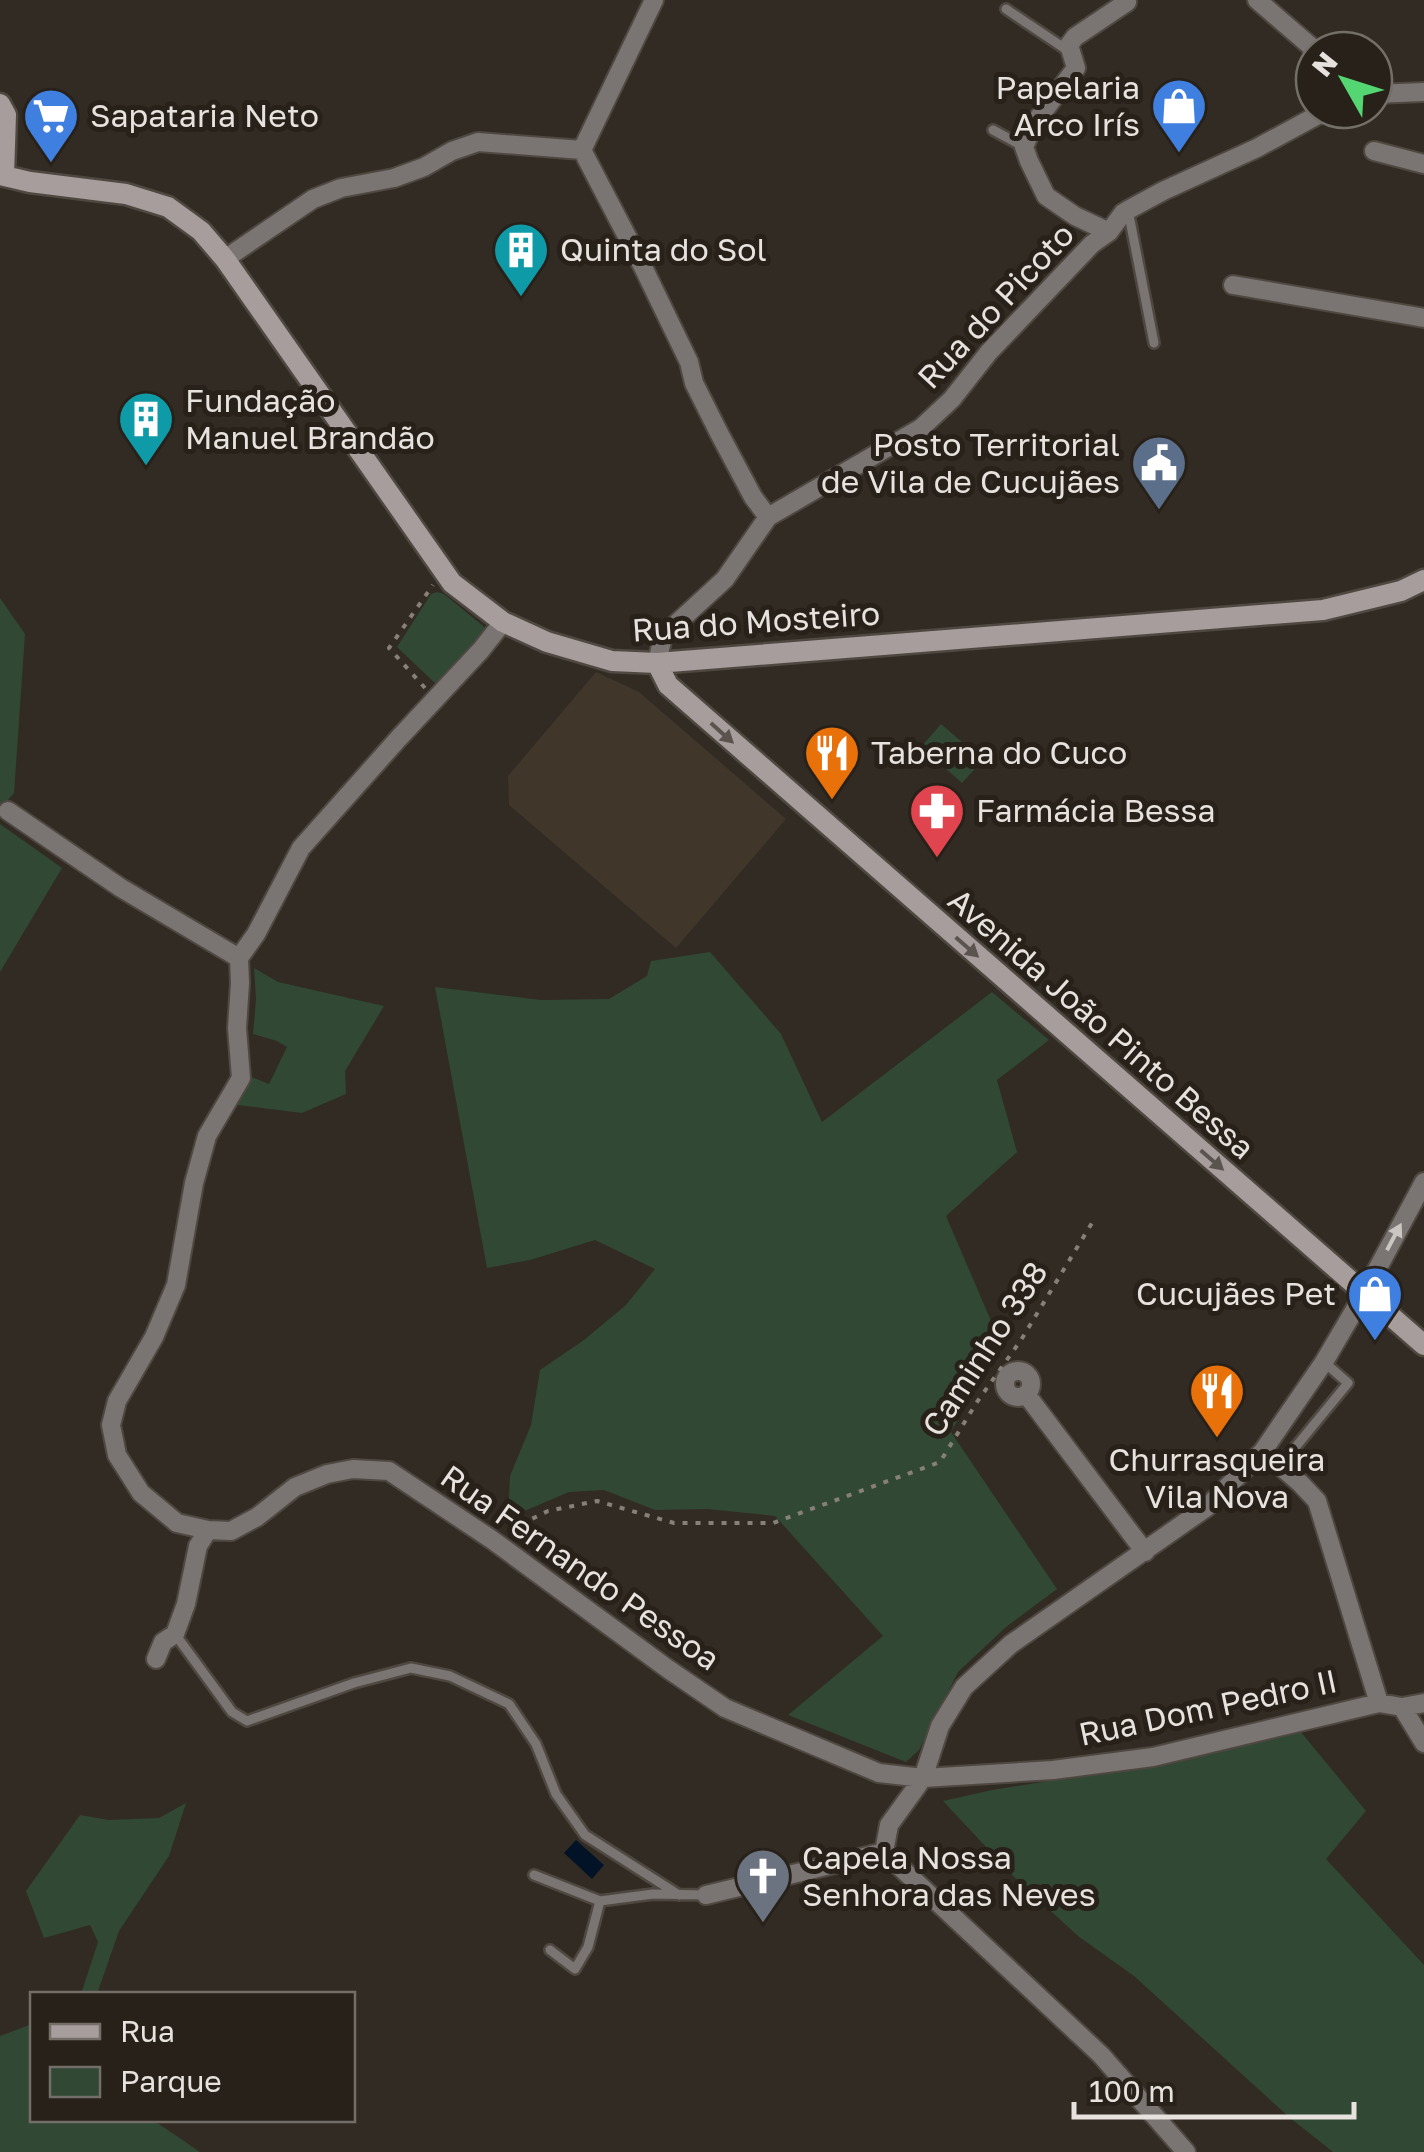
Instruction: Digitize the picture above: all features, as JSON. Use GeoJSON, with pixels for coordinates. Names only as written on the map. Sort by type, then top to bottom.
{"type":"FeatureCollection","features":[{"type":"Feature","properties":{"kind":"main road"},"geometry":{"type":"LineString","coordinates":[[0,104],[6,115],[2,175]]}},
{"type":"Feature","properties":{"kind":"main road","name":"Rua do Mosteiro"},"geometry":{"type":"LineString","coordinates":[[2,175],[126,194],[168,207],[201,231],[226,259],[452,583],[503,622],[547,642],[612,661],[657,662],[1323,610],[1401,591],[1424,580]]}},
{"type":"Feature","properties":{"kind":"main road","name":"Avenida João Pinto Bessa"},"geometry":{"type":"LineString","coordinates":[[657,662],[668,685],[1424,1344]]}},
{"type":"Feature","properties":{"kind":"street"},"geometry":{"type":"LineString","coordinates":[[582,150],[654,0]]}},
{"type":"Feature","properties":{"kind":"street"},"geometry":{"type":"LineString","coordinates":[[1109,232],[1046,196],[1024,147],[1034,124],[1076,68],[1069,45],[1125,0]]}},
{"type":"Feature","properties":{"kind":"street"},"geometry":{"type":"LineString","coordinates":[[1257,0],[1294,32]]}},
{"type":"Feature","properties":{"kind":"street"},"geometry":{"type":"LineString","coordinates":[[1394,93],[1424,92]]}},
{"type":"Feature","properties":{"kind":"street","name":"Rua do Picoto"},"geometry":{"type":"LineString","coordinates":[[657,662],[663,636],[725,579],[768,517],[921,428],[1123,213],[1294,128]]}},
{"type":"Feature","properties":{"kind":"street"},"geometry":{"type":"LineString","coordinates":[[226,259],[313,200],[341,188],[394,178],[478,142],[582,150]]}},
{"type":"Feature","properties":{"kind":"street"},"geometry":{"type":"LineString","coordinates":[[582,150],[644,267],[689,362],[694,383],[754,498],[768,517]]}},
{"type":"Feature","properties":{"kind":"street"},"geometry":{"type":"LineString","coordinates":[[1374,151],[1424,164]]}},
{"type":"Feature","properties":{"kind":"street"},"geometry":{"type":"LineString","coordinates":[[1234,285],[1424,318]]}},
{"type":"Feature","properties":{"kind":"street"},"geometry":{"type":"LineString","coordinates":[[156,1659],[164,1642],[175,1634],[186,1604],[198,1546],[208,1530],[177,1524],[141,1493],[117,1454],[112,1424],[117,1401],[154,1336],[176,1285],[194,1182],[207,1136],[240,1078],[239,958],[256,934],[301,848],[503,622]]}},
{"type":"Feature","properties":{"kind":"street"},"geometry":{"type":"LineString","coordinates":[[8,811],[121,888],[239,958]]}},
{"type":"Feature","properties":{"kind":"street"},"geometry":{"type":"LineString","coordinates":[[884,1852],[889,1825],[923,1778],[940,1726],[964,1688],[1011,1644],[1207,1507],[1263,1450],[1324,1362],[1424,1182]]}},
{"type":"Feature","properties":{"kind":"street"},"geometry":{"type":"LineString","coordinates":[[1026,1394],[1145,1552]]}},
{"type":"Feature","properties":{"kind":"street"},"geometry":{"type":"LineString","coordinates":[[1263,1450],[1318,1501],[1380,1703]]}},
{"type":"Feature","properties":{"kind":"street","name":"Rua Fernando Pessoa"},"geometry":{"type":"LineString","coordinates":[[208,1530],[231,1531],[295,1487],[328,1474],[353,1469],[389,1471],[491,1539],[725,1708],[879,1772],[923,1778]]}},
{"type":"Feature","properties":{"kind":"street","name":"Rua Dom Pedro II"},"geometry":{"type":"LineString","coordinates":[[923,1778],[1053,1770],[1153,1757],[1380,1703],[1424,1703]]}},
{"type":"Feature","properties":{"kind":"street"},"geometry":{"type":"LineString","coordinates":[[1402,1706],[1424,1743]]}},
{"type":"Feature","properties":{"kind":"street"},"geometry":{"type":"LineString","coordinates":[[706,1895],[884,1852]]}},
{"type":"Feature","properties":{"kind":"street"},"geometry":{"type":"LineString","coordinates":[[884,1852],[1100,2055],[1186,2152]]}},
{"type":"Feature","properties":{"kind":"lane"},"geometry":{"type":"LineString","coordinates":[[1006,9],[1071,53]]}},
{"type":"Feature","properties":{"kind":"lane"},"geometry":{"type":"LineString","coordinates":[[992,130],[1024,147]]}},
{"type":"Feature","properties":{"kind":"lane"},"geometry":{"type":"LineString","coordinates":[[1128,210],[1154,343]]}},
{"type":"Feature","properties":{"kind":"lane"},"geometry":{"type":"LineString","coordinates":[[1280,1466],[1348,1383],[1324,1362]]}},
{"type":"Feature","properties":{"kind":"lane"},"geometry":{"type":"LineString","coordinates":[[175,1634],[232,1712],[247,1721],[354,1683],[411,1668],[450,1676],[509,1704],[536,1744],[556,1794],[585,1834],[678,1896]]}},
{"type":"Feature","properties":{"kind":"lane"},"geometry":{"type":"LineString","coordinates":[[534,1875],[600,1901],[653,1894],[706,1895]]}},
{"type":"Feature","properties":{"kind":"lane"},"geometry":{"type":"LineString","coordinates":[[550,1950],[574,1969],[588,1947],[600,1901]]}},
{"type":"Feature","properties":{"kind":"path"},"geometry":{"type":"LineString","coordinates":[[435,699],[389,648],[444,571]]}},
{"type":"Feature","properties":{"kind":"path","name":"Caminho 338"},"geometry":{"type":"LineString","coordinates":[[491,1539],[548,1511],[597,1501],[674,1523],[774,1523],[940,1462],[1095,1218]]}},
{"type":"Feature","properties":{"kind":"shaded area"},"geometry":{"type":"Polygon","coordinates":[[[596,672],[639,692],[786,819],[676,948],[509,805],[508,776],[596,672]]]}},
{"type":"Feature","properties":{"kind":"green space"},"geometry":{"type":"Polygon","coordinates":[[[437,592],[488,630],[440,685],[397,647],[431,594],[437,592]]]}},
{"type":"Feature","properties":{"kind":"green space"},"geometry":{"type":"Polygon","coordinates":[[[0,598],[25,634],[14,793],[0,809],[0,598]]]}},
{"type":"Feature","properties":{"kind":"green space"},"geometry":{"type":"Polygon","coordinates":[[[941,724],[983,760],[962,783],[921,747],[941,724]]]}},
{"type":"Feature","properties":{"kind":"green space"},"geometry":{"type":"Polygon","coordinates":[[[0,824],[62,868],[0,972],[0,824]]]}},
{"type":"Feature","properties":{"kind":"green space"},"geometry":{"type":"Polygon","coordinates":[[[710,952],[781,1034],[822,1122],[992,992],[1049,1040],[997,1080],[1017,1152],[946,1216],[1001,1344],[951,1432],[1057,1589],[1006,1627],[958,1672],[919,1750],[906,1762],[788,1715],[883,1636],[775,1516],[707,1509],[655,1510],[604,1490],[569,1492],[508,1518],[510,1476],[531,1425],[540,1370],[626,1305],[655,1269],[595,1240],[530,1260],[487,1268],[435,987],[541,1000],[609,999],[647,976],[651,961],[710,952]]]}},
{"type":"Feature","properties":{"kind":"green space"},"geometry":{"type":"Polygon","coordinates":[[[254,968],[278,982],[384,1006],[345,1071],[346,1094],[302,1113],[237,1105],[249,1076],[269,1084],[287,1047],[253,1034],[254,968]]]}},
{"type":"Feature","properties":{"kind":"green space"},"geometry":{"type":"Polygon","coordinates":[[[1300,1731],[1366,1811],[1326,1859],[1424,1965],[1424,2152],[1333,2152],[1134,1976],[1078,1936],[1017,1880],[943,1801],[1135,1767],[1300,1731]]]}},
{"type":"Feature","properties":{"kind":"green space"},"geometry":{"type":"Polygon","coordinates":[[[186,1803],[169,1856],[119,1931],[98,1992],[82,1992],[98,1942],[90,1925],[44,1938],[26,1891],[80,1815],[109,1820],[159,1818],[186,1803]]]}},
{"type":"Feature","properties":{"kind":"green space"},"geometry":{"type":"Polygon","coordinates":[[[30,2025],[30,2122],[156,2122],[200,2152],[0,2152],[0,2036],[30,2025]]]}},
{"type":"Feature","properties":{"kind":"water"},"geometry":{"type":"Polygon","coordinates":[[[576,1840],[604,1865],[592,1879],[564,1853],[576,1840]]]}},
{"type":"Feature","properties":{"kind":"place","name":"Papelaria Arco Irís"},"geometry":{"type":"Point","coordinates":[1179,155]}},
{"type":"Feature","properties":{"kind":"place","name":"Sapataria Neto"},"geometry":{"type":"Point","coordinates":[51,165]}},
{"type":"Feature","properties":{"kind":"place","name":"Quinta do Sol"},"geometry":{"type":"Point","coordinates":[521,299]}},
{"type":"Feature","properties":{"kind":"place","name":"Fundação Manuel Brandão"},"geometry":{"type":"Point","coordinates":[146,468]}},
{"type":"Feature","properties":{"kind":"place","name":"Posto Territorial de Vila de Cucujães"},"geometry":{"type":"Point","coordinates":[1159,512]}},
{"type":"Feature","properties":{"kind":"place","name":"Taberna do Cuco"},"geometry":{"type":"Point","coordinates":[832,802]}},
{"type":"Feature","properties":{"kind":"place","name":"Farmácia Bessa"},"geometry":{"type":"Point","coordinates":[937,860]}},
{"type":"Feature","properties":{"kind":"place","name":"Cucujães Pet"},"geometry":{"type":"Point","coordinates":[1375,1343]}},
{"type":"Feature","properties":{"kind":"place","name":"Churrasqueira Vila Nova"},"geometry":{"type":"Point","coordinates":[1217,1440]}},
{"type":"Feature","properties":{"kind":"place","name":"Capela Nossa Senhora das Neves"},"geometry":{"type":"Point","coordinates":[763,1925]}}]}
